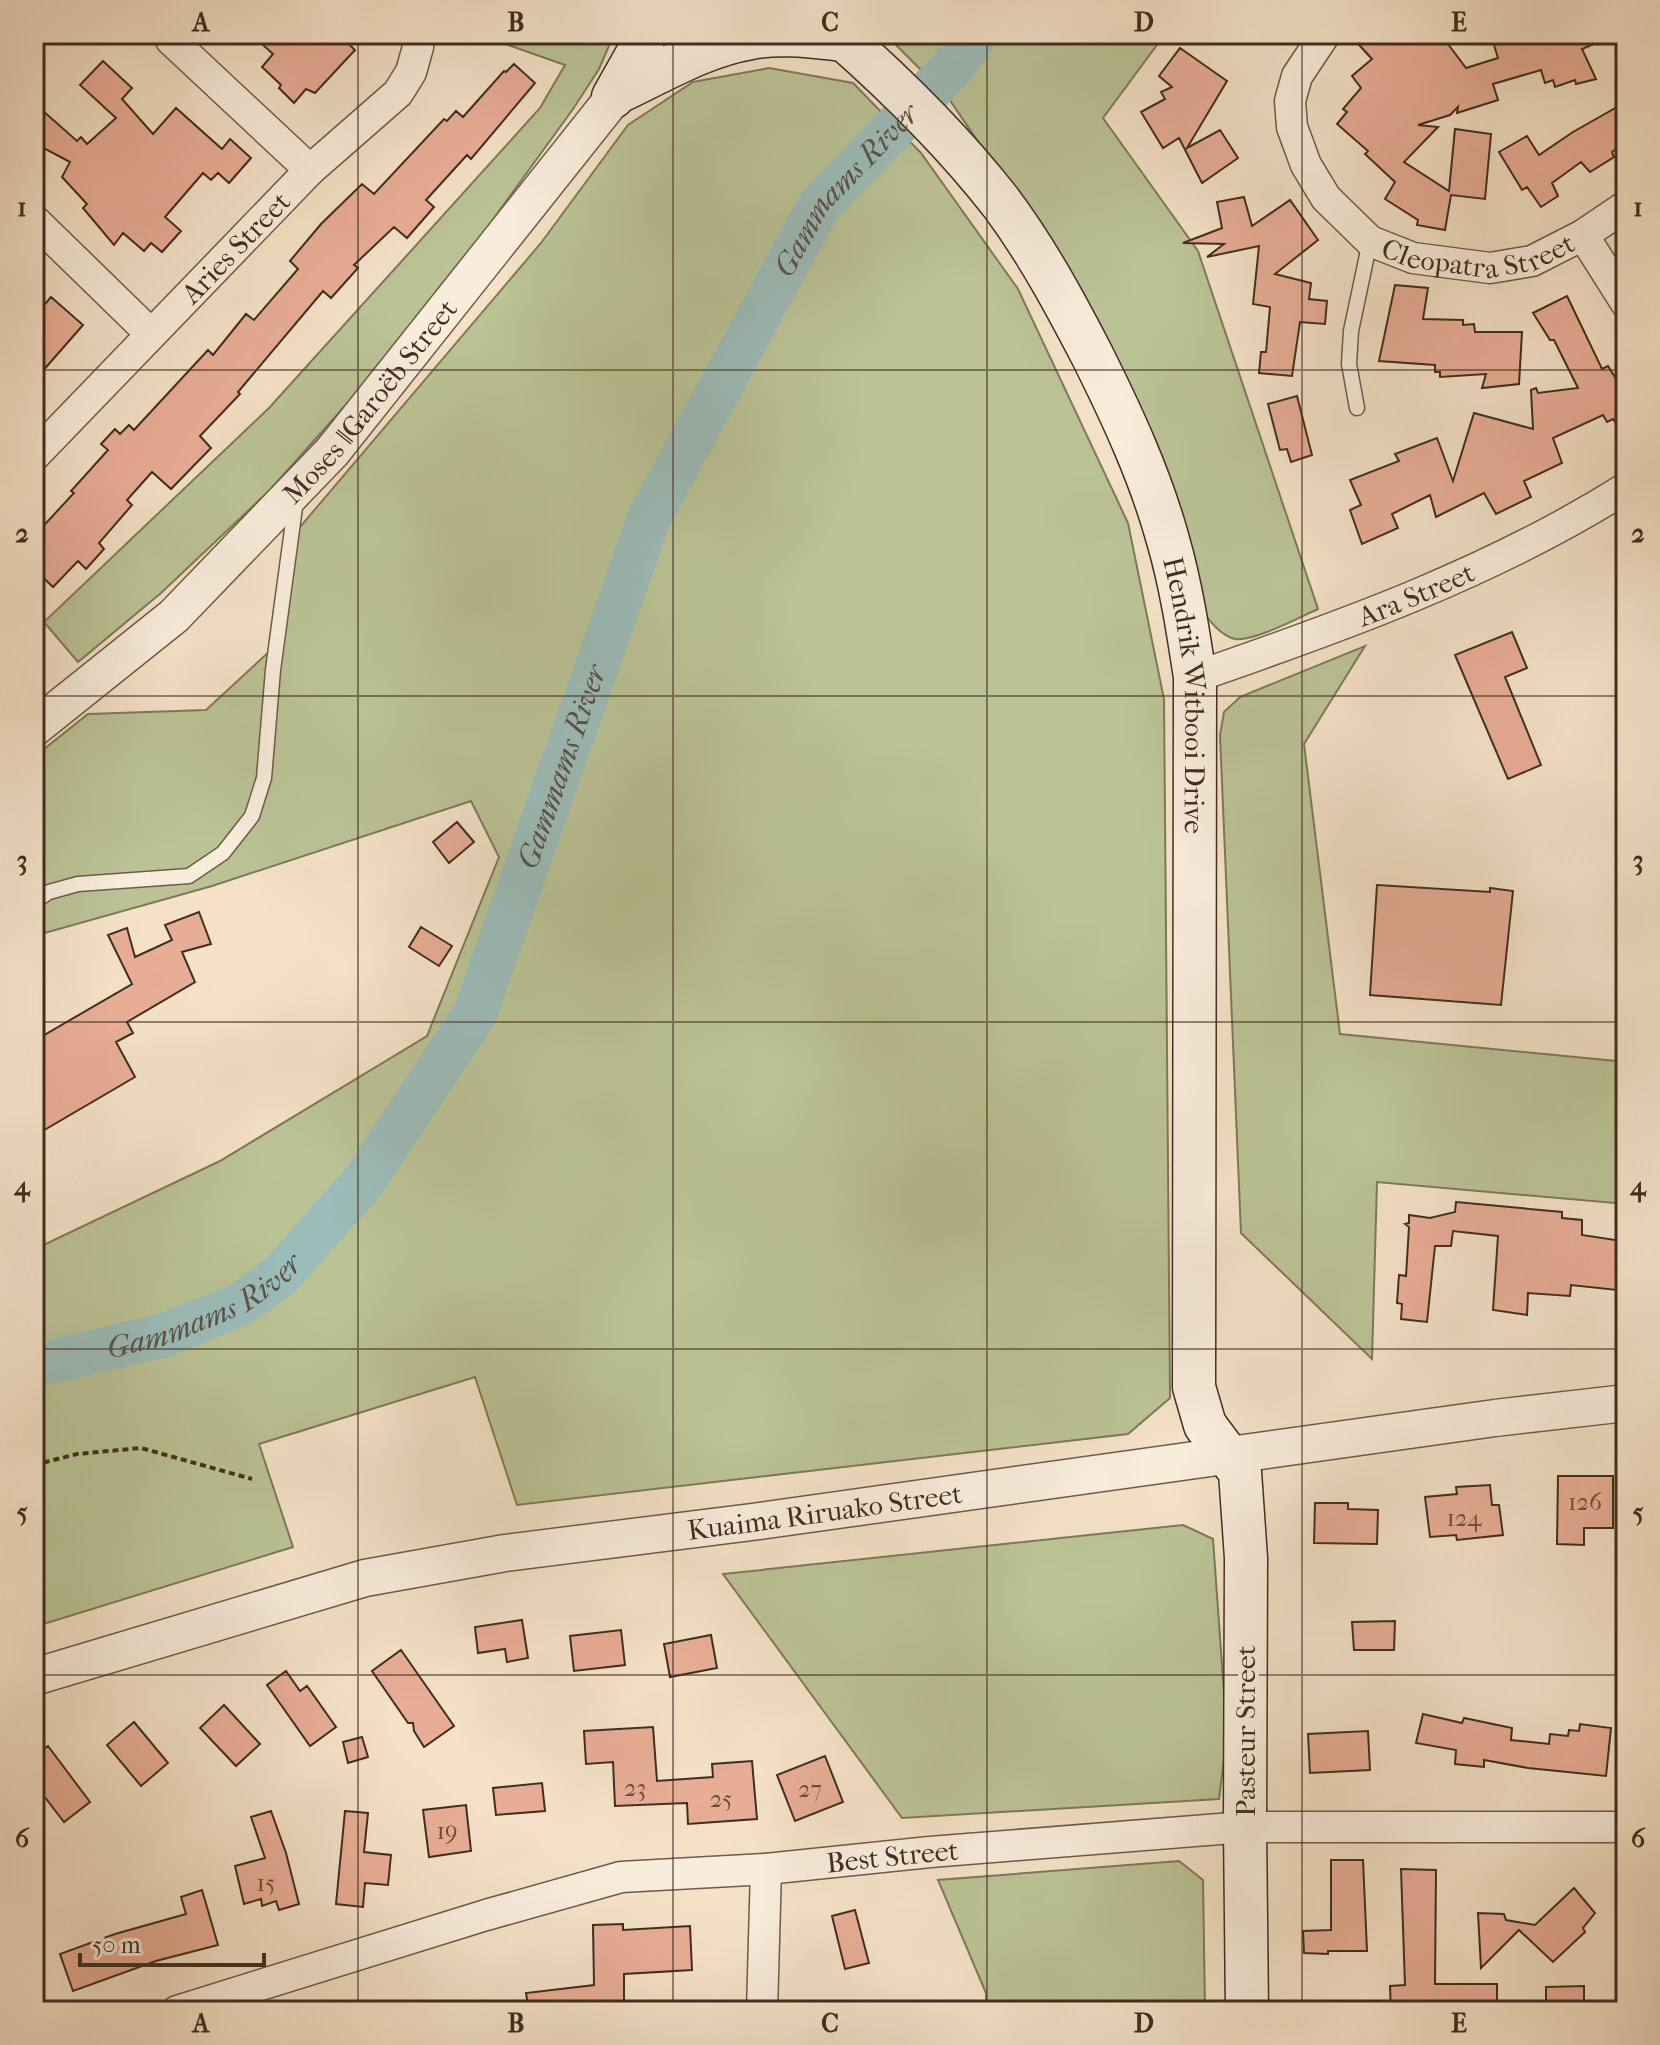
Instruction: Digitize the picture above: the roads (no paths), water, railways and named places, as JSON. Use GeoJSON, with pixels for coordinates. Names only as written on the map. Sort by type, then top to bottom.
{"type":"FeatureCollection","features":[{"type":"Feature","properties":{"kind":"main road"},"geometry":{"type":"LineString","coordinates":[[615,95],[645,34]]}},
{"type":"Feature","properties":{"kind":"main road"},"geometry":{"type":"LineString","coordinates":[[615,95],[704,50],[751,38],[786,35],[848,40]]}},
{"type":"Feature","properties":{"kind":"main road","name":"Hendrik Witbooi Drive"},"geometry":{"type":"LineString","coordinates":[[848,40],[948,141],[1002,205],[1059,291],[1141,456],[1168,539],[1185,609],[1195,677],[1194,1387],[1205,1425],[1229,1454]]}},
{"type":"Feature","properties":{"kind":"main road","name":"Pasteur Street"},"geometry":{"type":"LineString","coordinates":[[1229,1454],[1240,1472],[1246,1558],[1247,2011]]}},
{"type":"Feature","properties":{"kind":"street","name":"Aries Street"},"geometry":{"type":"LineString","coordinates":[[34,456],[310,170],[398,93],[411,72],[419,34]]}},
{"type":"Feature","properties":{"kind":"street","name":"Moses ǁGaroëb Street"},"geometry":{"type":"LineString","coordinates":[[34,728],[174,616],[332,452],[664,34]]}},
{"type":"Feature","properties":{"kind":"street","name":"Cleopatra Street"},"geometry":{"type":"LineString","coordinates":[[1325,34],[1297,76],[1290,101],[1292,127],[1306,165],[1326,198],[1370,241],[1413,258],[1490,268],[1532,261],[1583,235],[1626,206]]}},
{"type":"Feature","properties":{"kind":"street"},"geometry":{"type":"LineString","coordinates":[[171,40],[310,170]]}},
{"type":"Feature","properties":{"kind":"street"},"geometry":{"type":"LineString","coordinates":[[34,220],[151,334]]}},
{"type":"Feature","properties":{"kind":"street"},"geometry":{"type":"LineString","coordinates":[[1583,235],[1626,303]]}},
{"type":"Feature","properties":{"kind":"street","name":"Ara Street"},"geometry":{"type":"LineString","coordinates":[[1195,677],[1324,633],[1514,552],[1626,488]]}},
{"type":"Feature","properties":{"kind":"street","name":"Kuaima Riruako Street"},"geometry":{"type":"LineString","coordinates":[[34,1677],[365,1578],[505,1553],[752,1522],[1495,1418],[1626,1403]]}},
{"type":"Feature","properties":{"kind":"street","name":"Best Street"},"geometry":{"type":"LineString","coordinates":[[177,2011],[486,1915],[621,1877],[766,1869],[930,1852],[1245,1827],[1626,1827]]}},
{"type":"Feature","properties":{"kind":"street"},"geometry":{"type":"LineString","coordinates":[[762,2011],[766,1869]]}},
{"type":"Feature","properties":{"kind":"lane"},"geometry":{"type":"LineString","coordinates":[[1357,408],[1349,364],[1351,331],[1370,241]]}},
{"type":"Feature","properties":{"kind":"lane"},"geometry":{"type":"LineString","coordinates":[[34,902],[49,892],[78,884],[189,876],[223,853],[252,816],[264,778],[273,670],[298,487]]}},
{"type":"Feature","properties":{"kind":"waterway","name":"Gammams River"},"geometry":{"type":"LineString","coordinates":[[34,1366],[165,1335],[241,1304],[279,1277],[364,1181],[475,1014],[649,518],[819,206],[951,69],[977,34]]}}]}
